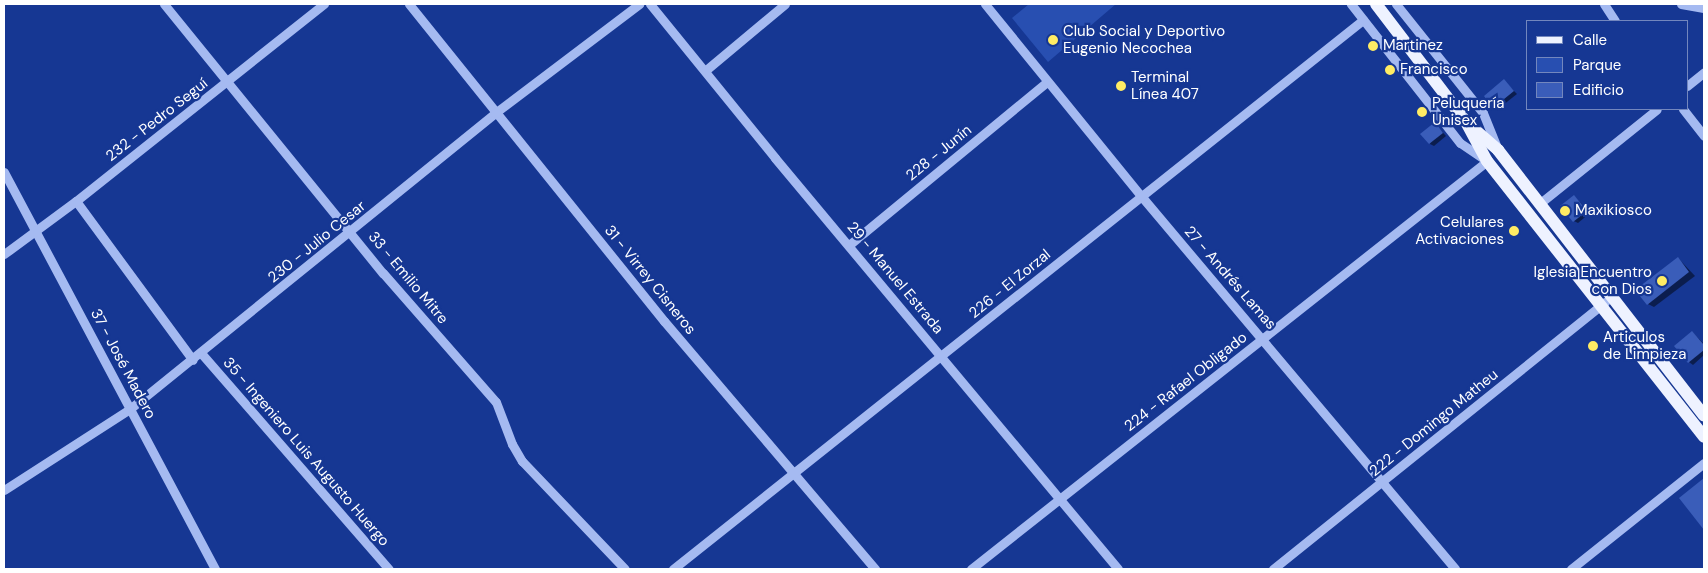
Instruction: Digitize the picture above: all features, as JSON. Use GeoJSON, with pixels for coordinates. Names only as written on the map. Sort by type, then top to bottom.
{"type":"FeatureCollection","features":[{"type":"Feature","properties":{"kind":"main road"},"geometry":{"type":"LineString","coordinates":[[1376,4],[1466,122],[1487,161],[1600,306],[1700,415]]}},
{"type":"Feature","properties":{"kind":"main road"},"geometry":{"type":"LineString","coordinates":[[1466,122],[1498,150],[1611,297],[1700,415],[1704,437]]}},
{"type":"Feature","properties":{"kind":"street","name":"33 - Emilio Mitre"},"geometry":{"type":"LineString","coordinates":[[164,4],[352,232],[383,273],[496,402],[512,444],[522,460],[625,569]]}},
{"type":"Feature","properties":{"kind":"street","name":"232 - Pedro Seguí"},"geometry":{"type":"LineString","coordinates":[[4,254],[76,201],[324,4]]}},
{"type":"Feature","properties":{"kind":"street","name":"31 - Virrey Cisneros"},"geometry":{"type":"LineString","coordinates":[[410,4],[495,113],[664,321],[875,569]]}},
{"type":"Feature","properties":{"kind":"street","name":"230 - Julio Cesar"},"geometry":{"type":"LineString","coordinates":[[4,490],[131,408],[352,232],[495,113],[639,4]]}},
{"type":"Feature","properties":{"kind":"street","name":"29 - Manuel Estrada"},"geometry":{"type":"LineString","coordinates":[[650,4],[706,70],[775,158],[1118,569]]}},
{"type":"Feature","properties":{"kind":"street"},"geometry":{"type":"LineString","coordinates":[[706,70],[785,4]]}},
{"type":"Feature","properties":{"kind":"street","name":"27 - Andrés Lamas"},"geometry":{"type":"LineString","coordinates":[[985,4],[1142,197],[1264,339],[1455,569]]}},
{"type":"Feature","properties":{"kind":"street"},"geometry":{"type":"LineString","coordinates":[[1351,4],[1460,143],[1487,161]]}},
{"type":"Feature","properties":{"kind":"street"},"geometry":{"type":"LineString","coordinates":[[1396,4],[1483,113],[1498,150]]}},
{"type":"Feature","properties":{"kind":"street"},"geometry":{"type":"LineString","coordinates":[[1604,4],[1614,20]]}},
{"type":"Feature","properties":{"kind":"street"},"geometry":{"type":"LineString","coordinates":[[1681,4],[1704,8]]}},
{"type":"Feature","properties":{"kind":"street","name":"226 - El Zorzal"},"geometry":{"type":"LineString","coordinates":[[673,569],[796,474],[1363,20]]}},
{"type":"Feature","properties":{"kind":"street"},"geometry":{"type":"LineString","coordinates":[[1688,85],[1704,72]]}},
{"type":"Feature","properties":{"kind":"street","name":"228 - Junín"},"geometry":{"type":"LineString","coordinates":[[849,245],[1047,82]]}},
{"type":"Feature","properties":{"kind":"street"},"geometry":{"type":"LineString","coordinates":[[1538,204],[1656,110]]}},
{"type":"Feature","properties":{"kind":"street"},"geometry":{"type":"LineString","coordinates":[[1684,110],[1704,136]]}},
{"type":"Feature","properties":{"kind":"street","name":"224 - Rafael Obligado"},"geometry":{"type":"LineString","coordinates":[[971,569],[1058,498],[1264,339],[1487,161]]}},
{"type":"Feature","properties":{"kind":"street","name":"37 - José Madero"},"geometry":{"type":"LineString","coordinates":[[4,172],[215,569]]}},
{"type":"Feature","properties":{"kind":"street"},"geometry":{"type":"LineString","coordinates":[[76,201],[193,360]]}},
{"type":"Feature","properties":{"kind":"street","name":"222 - Domingo Matheu"},"geometry":{"type":"LineString","coordinates":[[1273,569],[1611,297]]}},
{"type":"Feature","properties":{"kind":"street","name":"35 - Ingeniero Luis Augusto Huergo"},"geometry":{"type":"LineString","coordinates":[[201,353],[389,569]]}},
{"type":"Feature","properties":{"kind":"street"},"geometry":{"type":"LineString","coordinates":[[1571,569],[1704,463]]}},
{"type":"Feature","properties":{"kind":"green space","name":"Club Social y Deportivo Eugenio Necochea"},"geometry":{"type":"Polygon","coordinates":[[[1029,4],[1116,4],[1048,62],[1012,18],[1029,4]]]}},
{"type":"Feature","properties":{"kind":"building"},"geometry":{"type":"Polygon","coordinates":[[[1504,79],[1514,91],[1493,108],[1484,96],[1504,79]]]}},
{"type":"Feature","properties":{"kind":"building"},"geometry":{"type":"Polygon","coordinates":[[[1435,122],[1443,133],[1429,144],[1420,134],[1435,122]]]}},
{"type":"Feature","properties":{"kind":"building"},"geometry":{"type":"Polygon","coordinates":[[[1574,195],[1587,211],[1573,222],[1560,206],[1574,195]]]}},
{"type":"Feature","properties":{"kind":"building","name":"Iglesia Encuentro con Dios"},"geometry":{"type":"Polygon","coordinates":[[[1678,257],[1689,272],[1647,305],[1635,290],[1678,257]]]}},
{"type":"Feature","properties":{"kind":"building"},"geometry":{"type":"Polygon","coordinates":[[[1692,331],[1704,345],[1704,350],[1688,363],[1674,346],[1692,331]]]}},
{"type":"Feature","properties":{"kind":"building"},"geometry":{"type":"Polygon","coordinates":[[[1704,478],[1704,530],[1679,498],[1704,478]]]}},
{"type":"Feature","properties":{"kind":"place","name":"Club Social y Deportivo Eugenio Necochea"},"geometry":{"type":"Point","coordinates":[1053,40]}},
{"type":"Feature","properties":{"kind":"place","name":"Martinez"},"geometry":{"type":"Point","coordinates":[1373,46]}},
{"type":"Feature","properties":{"kind":"place","name":"Francisco"},"geometry":{"type":"Point","coordinates":[1390,70]}},
{"type":"Feature","properties":{"kind":"place","name":"Terminal Línea 407"},"geometry":{"type":"Point","coordinates":[1121,86]}},
{"type":"Feature","properties":{"kind":"place","name":"Peluquería Unisex"},"geometry":{"type":"Point","coordinates":[1422,112]}},
{"type":"Feature","properties":{"kind":"place","name":"Maxikiosco"},"geometry":{"type":"Point","coordinates":[1565,211]}},
{"type":"Feature","properties":{"kind":"place","name":"Celulares Activaciones"},"geometry":{"type":"Point","coordinates":[1514,231]}},
{"type":"Feature","properties":{"kind":"place","name":"Iglesia Encuentro con Dios"},"geometry":{"type":"Point","coordinates":[1662,281]}},
{"type":"Feature","properties":{"kind":"place","name":"Articulos de Limpieza"},"geometry":{"type":"Point","coordinates":[1593,346]}}]}
